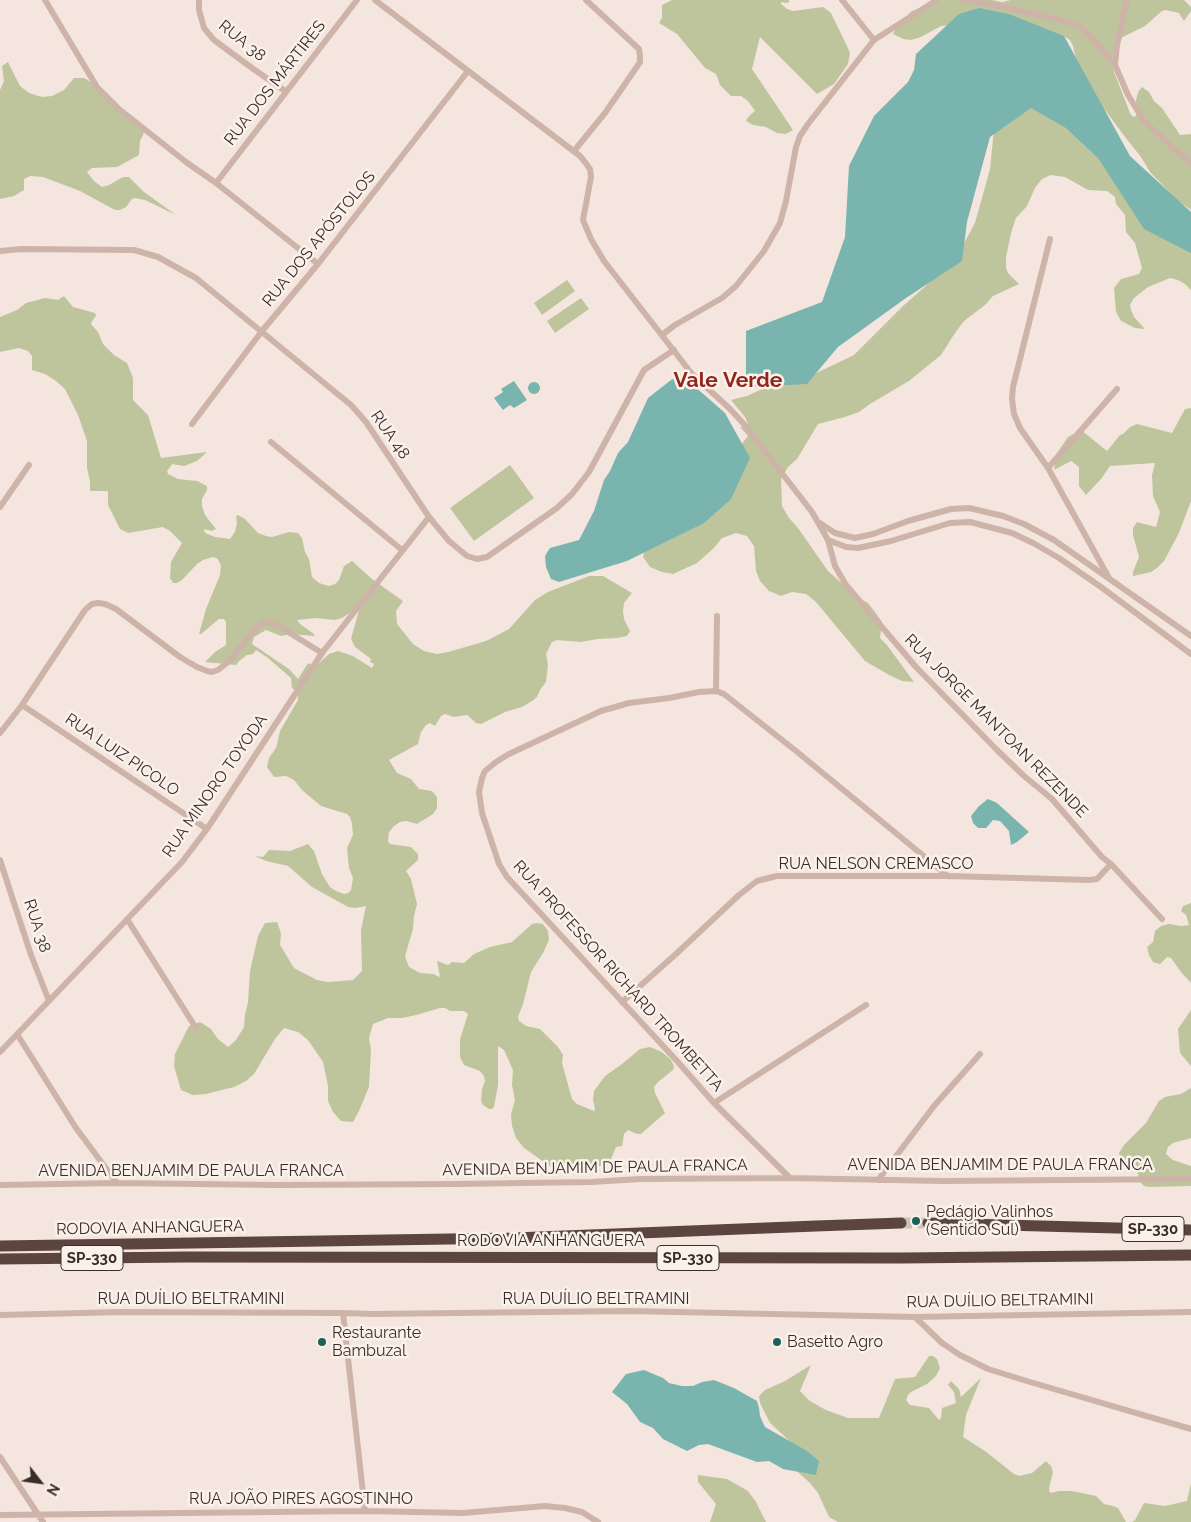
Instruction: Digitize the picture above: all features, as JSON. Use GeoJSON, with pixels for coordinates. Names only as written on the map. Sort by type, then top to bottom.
{"type":"FeatureCollection","features":[{"type":"Feature","properties":{"kind":"highway","name":"RODOVIA ANHANGUERA"},"geometry":{"type":"LineString","coordinates":[[0,1246],[514,1238],[901,1223]]}},
{"type":"Feature","properties":{"kind":"highway","name":"SP-330"},"geometry":{"type":"LineString","coordinates":[[928,1223],[1191,1230]]}},
{"type":"Feature","properties":{"kind":"highway","name":"RODOVIA ANHANGUERA"},"geometry":{"type":"LineString","coordinates":[[0,1259],[185,1257],[902,1258],[1191,1255]]}},
{"type":"Feature","properties":{"kind":"street"},"geometry":{"type":"LineString","coordinates":[[45,0],[97,87],[119,109],[318,264]]}},
{"type":"Feature","properties":{"kind":"street","name":"RUA 38"},"geometry":{"type":"LineString","coordinates":[[199,0],[199,10],[204,28],[214,40],[286,91]]}},
{"type":"Feature","properties":{"kind":"street","name":"RUA DOS MÁRTIRES"},"geometry":{"type":"LineString","coordinates":[[216,183],[357,0]]}},
{"type":"Feature","properties":{"kind":"street"},"geometry":{"type":"LineString","coordinates":[[375,0],[580,156],[590,169],[591,177],[583,220],[590,239],[662,335],[675,325],[722,298],[736,286],[764,251],[784,214],[796,146],[800,136],[874,40],[937,0]]}},
{"type":"Feature","properties":{"kind":"street"},"geometry":{"type":"LineString","coordinates":[[574,151],[605,113],[640,62],[640,49],[586,0]]}},
{"type":"Feature","properties":{"kind":"street"},"geometry":{"type":"LineString","coordinates":[[842,0],[874,40]]}},
{"type":"Feature","properties":{"kind":"street"},"geometry":{"type":"LineString","coordinates":[[962,0],[1068,22],[1082,28],[1115,65],[1128,95],[1144,121],[1191,164]]}},
{"type":"Feature","properties":{"kind":"street"},"geometry":{"type":"LineString","coordinates":[[1115,65],[1117,45],[1128,0]]}},
{"type":"Feature","properties":{"kind":"street","name":"RUA DOS APÓSTOLOS"},"geometry":{"type":"LineString","coordinates":[[192,424],[262,331],[318,264],[468,71]]}},
{"type":"Feature","properties":{"kind":"street"},"geometry":{"type":"LineString","coordinates":[[1050,239],[1013,387],[1014,414],[1020,428],[1048,468],[1110,580]]}},
{"type":"Feature","properties":{"kind":"street","name":"RUA 48"},"geometry":{"type":"LineString","coordinates":[[0,251],[20,249],[134,250],[158,257],[196,278],[357,412],[366,422],[429,517],[448,541],[467,556],[477,558],[487,557],[557,508],[572,494],[589,472],[644,370],[674,350]]}},
{"type":"Feature","properties":{"kind":"street","name":"RUA JORGE MANTOAN REZENDE"},"geometry":{"type":"LineString","coordinates":[[662,335],[692,374],[730,408],[756,438],[816,520],[828,540],[834,566],[846,585],[916,666],[996,749],[1052,799],[1102,857],[1111,864],[1162,919]]}},
{"type":"Feature","properties":{"kind":"street"},"geometry":{"type":"LineString","coordinates":[[1048,468],[1117,390]]}},
{"type":"Feature","properties":{"kind":"street"},"geometry":{"type":"LineString","coordinates":[[271,442],[402,550]]}},
{"type":"Feature","properties":{"kind":"street"},"geometry":{"type":"LineString","coordinates":[[0,507],[29,465]]}},
{"type":"Feature","properties":{"kind":"street"},"geometry":{"type":"LineString","coordinates":[[816,520],[835,533],[855,538],[951,509],[969,508],[1003,516],[1024,524],[1054,540],[1191,636]]}},
{"type":"Feature","properties":{"kind":"street","name":"RUA MINORO TOYODA"},"geometry":{"type":"LineString","coordinates":[[0,1052],[182,862],[207,829],[322,653],[429,517]]}},
{"type":"Feature","properties":{"kind":"street"},"geometry":{"type":"LineString","coordinates":[[828,540],[846,547],[858,548],[891,542],[950,523],[970,522],[1012,533],[1034,543],[1073,568],[1191,654]]}},
{"type":"Feature","properties":{"kind":"street"},"geometry":{"type":"LineString","coordinates":[[0,733],[22,705],[85,610],[92,604],[105,604],[116,609],[180,657],[202,670],[212,672],[218,670],[227,663],[258,626],[266,622],[277,625],[322,653]]}},
{"type":"Feature","properties":{"kind":"street"},"geometry":{"type":"LineString","coordinates":[[716,616],[716,691],[724,694],[796,751],[948,876]]}},
{"type":"Feature","properties":{"kind":"street","name":"RUA PROFESSOR RICHARD TROMBETTA"},"geometry":{"type":"LineString","coordinates":[[716,691],[629,703],[601,711],[502,758],[485,771],[482,778],[479,792],[482,813],[499,864],[507,877],[714,1103],[790,1178]]}},
{"type":"Feature","properties":{"kind":"street","name":"RUA LUIZ PICOLO"},"geometry":{"type":"LineString","coordinates":[[22,705],[207,829]]}},
{"type":"Feature","properties":{"kind":"street","name":"RUA 38"},"geometry":{"type":"LineString","coordinates":[[0,860],[31,955],[49,1001]]}},
{"type":"Feature","properties":{"kind":"street","name":"RUA NELSON CREMASCO"},"geometry":{"type":"LineString","coordinates":[[622,1002],[739,895],[757,881],[777,876],[948,876],[1089,880],[1097,879],[1111,864]]}},
{"type":"Feature","properties":{"kind":"street"},"geometry":{"type":"LineString","coordinates":[[127,919],[196,1028]]}},
{"type":"Feature","properties":{"kind":"street"},"geometry":{"type":"LineString","coordinates":[[714,1103],[866,1004]]}},
{"type":"Feature","properties":{"kind":"street"},"geometry":{"type":"LineString","coordinates":[[18,1034],[76,1128],[117,1183]]}},
{"type":"Feature","properties":{"kind":"street"},"geometry":{"type":"LineString","coordinates":[[878,1180],[934,1106],[980,1054]]}},
{"type":"Feature","properties":{"kind":"street","name":"AVENIDA BENJAMIM DE PAULA FRANCA"},"geometry":{"type":"LineString","coordinates":[[0,1185],[117,1183],[275,1185],[455,1184],[592,1182],[640,1179],[790,1178],[878,1180],[1191,1179]]}},
{"type":"Feature","properties":{"kind":"street","name":"RUA DUÍLIO BELTRAMINI"},"geometry":{"type":"LineString","coordinates":[[0,1315],[121,1312],[343,1312],[373,1314],[628,1312],[915,1317],[1191,1312]]}},
{"type":"Feature","properties":{"kind":"street"},"geometry":{"type":"LineString","coordinates":[[343,1312],[366,1510]]}},
{"type":"Feature","properties":{"kind":"street"},"geometry":{"type":"LineString","coordinates":[[915,1317],[942,1343],[988,1369],[1191,1429]]}},
{"type":"Feature","properties":{"kind":"street"},"geometry":{"type":"LineString","coordinates":[[0,1458],[43,1522]]}},
{"type":"Feature","properties":{"kind":"street","name":"RUA JOÃO PIRES AGOSTINHO"},"geometry":{"type":"LineString","coordinates":[[0,1515],[366,1510],[463,1513],[545,1506],[582,1512],[598,1522]]}},
{"type":"Feature","properties":{"kind":"green space"},"geometry":{"type":"Polygon","coordinates":[[[672,0],[789,0],[787,3],[781,2],[781,4],[793,11],[823,7],[831,13],[850,53],[848,64],[834,84],[817,94],[760,37],[752,69],[793,130],[786,134],[777,133],[766,127],[753,125],[746,121],[755,111],[748,101],[741,96],[731,96],[720,85],[716,74],[705,68],[677,34],[659,23],[662,18],[662,5],[672,0]]]}},
{"type":"Feature","properties":{"kind":"green space"},"geometry":{"type":"Polygon","coordinates":[[[941,0],[992,0],[1002,2],[1011,0],[1184,0],[1191,7],[1191,11],[1184,21],[1179,13],[1162,11],[1145,26],[1121,38],[1112,58],[1114,72],[1133,117],[1136,116],[1136,100],[1138,92],[1142,87],[1149,92],[1154,101],[1162,108],[1180,135],[1191,134],[1191,210],[1177,200],[1150,172],[1141,157],[1080,76],[1073,46],[1070,40],[1065,37],[1052,34],[954,25],[941,26],[921,37],[911,40],[903,39],[893,34],[898,24],[912,11],[941,0]]]}},
{"type":"Feature","properties":{"kind":"green space"},"geometry":{"type":"Polygon","coordinates":[[[8,62],[20,86],[29,93],[42,97],[52,96],[64,90],[74,78],[84,78],[96,85],[141,127],[144,133],[140,141],[139,155],[117,167],[92,168],[87,172],[102,187],[123,177],[129,177],[144,192],[176,215],[145,200],[135,198],[126,207],[115,210],[80,191],[43,177],[30,176],[24,179],[24,190],[14,196],[0,199],[0,90],[4,81],[2,66],[8,62]]]}},
{"type":"Feature","properties":{"kind":"green space"},"geometry":{"type":"Polygon","coordinates":[[[1022,106],[1067,113],[1191,252],[1191,290],[1178,280],[1170,278],[1148,287],[1134,298],[1130,305],[1134,317],[1144,329],[1135,328],[1121,321],[1116,312],[1114,288],[1121,279],[1139,274],[1142,268],[1135,243],[1126,232],[1125,215],[1116,204],[1115,197],[1107,191],[1088,190],[1065,177],[1051,175],[1042,179],[1035,188],[1027,206],[1016,218],[1011,233],[1006,257],[1006,268],[1008,273],[1019,284],[993,296],[985,305],[964,321],[941,355],[909,381],[859,412],[818,424],[797,459],[788,467],[781,479],[782,506],[828,571],[857,597],[868,603],[875,612],[882,622],[880,638],[914,682],[902,681],[865,661],[816,602],[806,594],[792,592],[781,596],[769,591],[760,581],[756,571],[754,546],[747,536],[736,533],[722,538],[697,563],[673,574],[650,567],[643,557],[646,545],[748,436],[740,427],[747,427],[748,424],[745,417],[731,400],[747,396],[775,383],[806,378],[854,355],[903,306],[953,261],[975,223],[990,169],[994,129],[1022,106]]]}},
{"type":"Feature","properties":{"kind":"green space"},"geometry":{"type":"Polygon","coordinates":[[[567,280],[575,291],[542,315],[534,303],[567,280]]]}},
{"type":"Feature","properties":{"kind":"green space"},"geometry":{"type":"Polygon","coordinates":[[[64,296],[73,307],[95,313],[96,316],[91,324],[98,332],[103,344],[114,355],[127,363],[133,378],[133,400],[148,415],[161,458],[207,452],[197,461],[184,466],[172,464],[167,471],[168,474],[178,479],[197,481],[207,486],[202,499],[202,506],[205,515],[216,529],[212,531],[204,529],[205,533],[215,537],[230,539],[235,532],[236,516],[238,515],[245,519],[258,533],[266,536],[272,537],[289,532],[298,533],[302,538],[305,552],[309,559],[312,577],[319,583],[329,586],[339,580],[344,566],[352,561],[372,579],[403,601],[396,611],[397,624],[413,644],[424,651],[437,654],[486,641],[509,629],[535,600],[548,592],[589,576],[603,576],[632,593],[624,603],[623,611],[624,619],[630,631],[627,636],[580,642],[557,640],[552,642],[546,654],[548,665],[546,682],[537,697],[532,701],[481,724],[476,723],[467,715],[454,717],[445,714],[441,716],[435,726],[430,723],[426,725],[421,732],[418,744],[389,760],[397,773],[411,779],[419,789],[432,791],[437,797],[437,808],[433,814],[417,824],[406,821],[400,822],[389,832],[388,841],[390,844],[411,847],[418,854],[418,860],[406,871],[411,879],[417,904],[413,929],[405,956],[409,967],[420,973],[433,974],[440,977],[437,961],[448,965],[452,962],[464,963],[474,954],[490,947],[512,942],[532,924],[543,924],[548,931],[549,940],[531,972],[518,1017],[519,1021],[526,1026],[540,1029],[558,1047],[563,1055],[562,1063],[572,1099],[577,1104],[594,1111],[594,1091],[605,1076],[640,1049],[650,1047],[662,1052],[671,1060],[674,1066],[673,1070],[654,1087],[665,1113],[641,1134],[628,1130],[624,1134],[622,1146],[616,1147],[609,1162],[590,1170],[572,1171],[551,1167],[524,1148],[516,1138],[512,1126],[511,1114],[515,1100],[512,1085],[513,1070],[504,1050],[498,1046],[498,1085],[492,1109],[483,1105],[481,1101],[485,1081],[484,1076],[480,1071],[464,1065],[460,1057],[460,1039],[468,1014],[464,1011],[450,1011],[440,1008],[402,1018],[388,1018],[373,1024],[369,1038],[371,1050],[369,1087],[353,1122],[341,1121],[333,1112],[328,1101],[328,1086],[323,1062],[308,1040],[298,1032],[284,1028],[275,1039],[254,1074],[246,1081],[234,1087],[206,1094],[193,1095],[181,1090],[174,1066],[175,1054],[189,1026],[200,1022],[211,1029],[218,1039],[228,1047],[236,1040],[244,1027],[250,971],[258,936],[265,923],[277,922],[281,933],[280,945],[294,968],[317,980],[328,982],[353,980],[362,971],[361,930],[366,906],[348,907],[312,887],[288,866],[266,861],[255,856],[263,857],[269,850],[290,851],[308,844],[314,851],[322,874],[330,887],[344,894],[348,893],[351,890],[353,878],[349,868],[347,848],[353,835],[350,817],[347,814],[321,806],[302,790],[294,780],[286,776],[274,777],[267,767],[269,758],[276,748],[280,731],[298,700],[298,693],[292,688],[291,678],[256,650],[236,665],[205,662],[226,645],[226,622],[224,619],[219,619],[199,634],[206,609],[220,575],[221,566],[218,559],[213,557],[203,560],[182,580],[173,583],[170,578],[171,562],[182,543],[163,527],[128,533],[120,529],[108,505],[108,491],[90,491],[87,468],[87,441],[78,415],[65,389],[45,374],[32,370],[32,356],[28,351],[19,348],[0,352],[0,317],[17,310],[26,303],[45,298],[58,300],[64,296]],[[356,609],[335,620],[315,618],[297,620],[315,636],[290,634],[281,636],[266,630],[254,637],[252,644],[289,669],[298,679],[308,663],[315,667],[329,654],[338,651],[353,656],[372,668],[374,664],[370,662],[371,659],[355,647],[351,639],[359,610],[356,609]]]}},
{"type":"Feature","properties":{"kind":"green space"},"geometry":{"type":"Polygon","coordinates":[[[581,298],[589,309],[555,333],[547,321],[581,298]]]}},
{"type":"Feature","properties":{"kind":"green space"},"geometry":{"type":"Polygon","coordinates":[[[1191,408],[1191,501],[1179,533],[1164,561],[1151,572],[1133,576],[1139,557],[1133,528],[1137,522],[1156,527],[1160,512],[1153,496],[1152,475],[1155,463],[1110,466],[1086,495],[1079,486],[1079,467],[1071,461],[1054,470],[1057,453],[1068,437],[1081,430],[1107,451],[1120,435],[1137,424],[1172,433],[1185,409],[1191,408]]]}},
{"type":"Feature","properties":{"kind":"green space"},"geometry":{"type":"Polygon","coordinates":[[[510,465],[534,498],[474,541],[450,508],[510,465]]]}},
{"type":"Feature","properties":{"kind":"green space"},"geometry":{"type":"Polygon","coordinates":[[[1191,903],[1191,983],[1171,958],[1167,957],[1160,964],[1153,962],[1147,947],[1153,942],[1155,931],[1161,926],[1169,924],[1189,925],[1186,915],[1181,911],[1183,906],[1191,903]]]}},
{"type":"Feature","properties":{"kind":"green space"},"geometry":{"type":"Polygon","coordinates":[[[1191,1010],[1191,1066],[1180,1053],[1178,1029],[1191,1010]]]}},
{"type":"Feature","properties":{"kind":"green space"},"geometry":{"type":"Polygon","coordinates":[[[1191,1088],[1191,1138],[1173,1143],[1168,1147],[1166,1154],[1173,1160],[1191,1166],[1191,1186],[1144,1186],[1141,1183],[1136,1168],[1121,1161],[1119,1153],[1124,1145],[1146,1123],[1159,1101],[1165,1097],[1181,1094],[1191,1088]]]}},
{"type":"Feature","properties":{"kind":"green space"},"geometry":{"type":"Polygon","coordinates":[[[929,1356],[937,1359],[940,1368],[936,1376],[927,1384],[908,1395],[906,1400],[910,1405],[929,1408],[939,1420],[942,1408],[956,1403],[954,1392],[948,1385],[951,1381],[959,1389],[961,1397],[981,1378],[966,1415],[963,1437],[1019,1476],[1032,1473],[1046,1461],[1051,1466],[1053,1472],[1049,1488],[1050,1493],[1072,1491],[1096,1496],[1104,1504],[1118,1508],[1126,1522],[838,1522],[829,1517],[818,1493],[791,1466],[795,1446],[770,1423],[760,1403],[759,1396],[765,1390],[785,1381],[811,1365],[800,1391],[810,1401],[826,1410],[848,1418],[879,1418],[895,1379],[915,1377],[929,1356]]]}},
{"type":"Feature","properties":{"kind":"green space"},"geometry":{"type":"Polygon","coordinates":[[[698,1475],[727,1479],[748,1491],[766,1522],[710,1522],[716,1504],[698,1482],[698,1475]]]}},
{"type":"Feature","properties":{"kind":"green space"},"geometry":{"type":"Polygon","coordinates":[[[1191,1483],[1191,1522],[1132,1522],[1144,1503],[1165,1506],[1187,1501],[1191,1483]]]}},
{"type":"Feature","properties":{"kind":"water"},"geometry":{"type":"Polygon","coordinates":[[[979,8],[1009,14],[1064,36],[1130,156],[1191,212],[1191,253],[1144,229],[1098,158],[1066,128],[1031,108],[990,137],[967,222],[962,261],[906,298],[838,347],[807,384],[746,387],[746,331],[822,302],[845,237],[849,166],[874,116],[908,82],[914,70],[916,54],[959,14],[979,8]]]}},
{"type":"Feature","properties":{"kind":"water"},"geometry":{"type":"Polygon","coordinates":[[[680,375],[725,413],[750,458],[731,499],[704,523],[627,561],[559,582],[551,579],[546,567],[545,556],[550,548],[579,540],[594,511],[604,480],[618,453],[628,442],[648,398],[680,375]]]}},
{"type":"Feature","properties":{"kind":"water"},"geometry":{"type":"Polygon","coordinates":[[[514,381],[527,400],[514,408],[510,405],[503,410],[494,398],[503,392],[501,389],[514,381]]]}},
{"type":"Feature","properties":{"kind":"water"},"geometry":{"type":"Polygon","coordinates":[[[532,382],[536,382],[540,388],[536,394],[532,394],[528,390],[528,386],[532,382]]]}},
{"type":"Feature","properties":{"kind":"water"},"geometry":{"type":"Polygon","coordinates":[[[988,799],[997,803],[1029,832],[1011,845],[1009,831],[1000,821],[993,820],[986,828],[978,828],[973,823],[971,816],[988,799]]]}},
{"type":"Feature","properties":{"kind":"water"},"geometry":{"type":"Polygon","coordinates":[[[644,1370],[663,1378],[669,1383],[682,1386],[693,1386],[714,1380],[734,1388],[757,1401],[760,1416],[765,1427],[807,1451],[819,1461],[816,1475],[783,1469],[769,1461],[757,1462],[708,1444],[699,1445],[687,1451],[663,1439],[653,1428],[640,1422],[627,1404],[612,1392],[626,1374],[644,1370]]]}},
{"type":"Feature","properties":{"kind":"tunnel"},"geometry":{"type":"LineString","coordinates":[[901,1223],[928,1223]]}},
{"type":"Feature","properties":{"kind":"place","name":"Pedágio Valinhos (Sentido Sul)"},"geometry":{"type":"Point","coordinates":[916,1221]}},
{"type":"Feature","properties":{"kind":"place","name":"Restaurante Bambuzal"},"geometry":{"type":"Point","coordinates":[322,1342]}},
{"type":"Feature","properties":{"kind":"place","name":"Basetto Agro"},"geometry":{"type":"Point","coordinates":[777,1342]}},
{"type":"Feature","properties":{"kind":"district","name":"Vale Verde"},"geometry":{"type":"Point","coordinates":[728,381]}}]}
